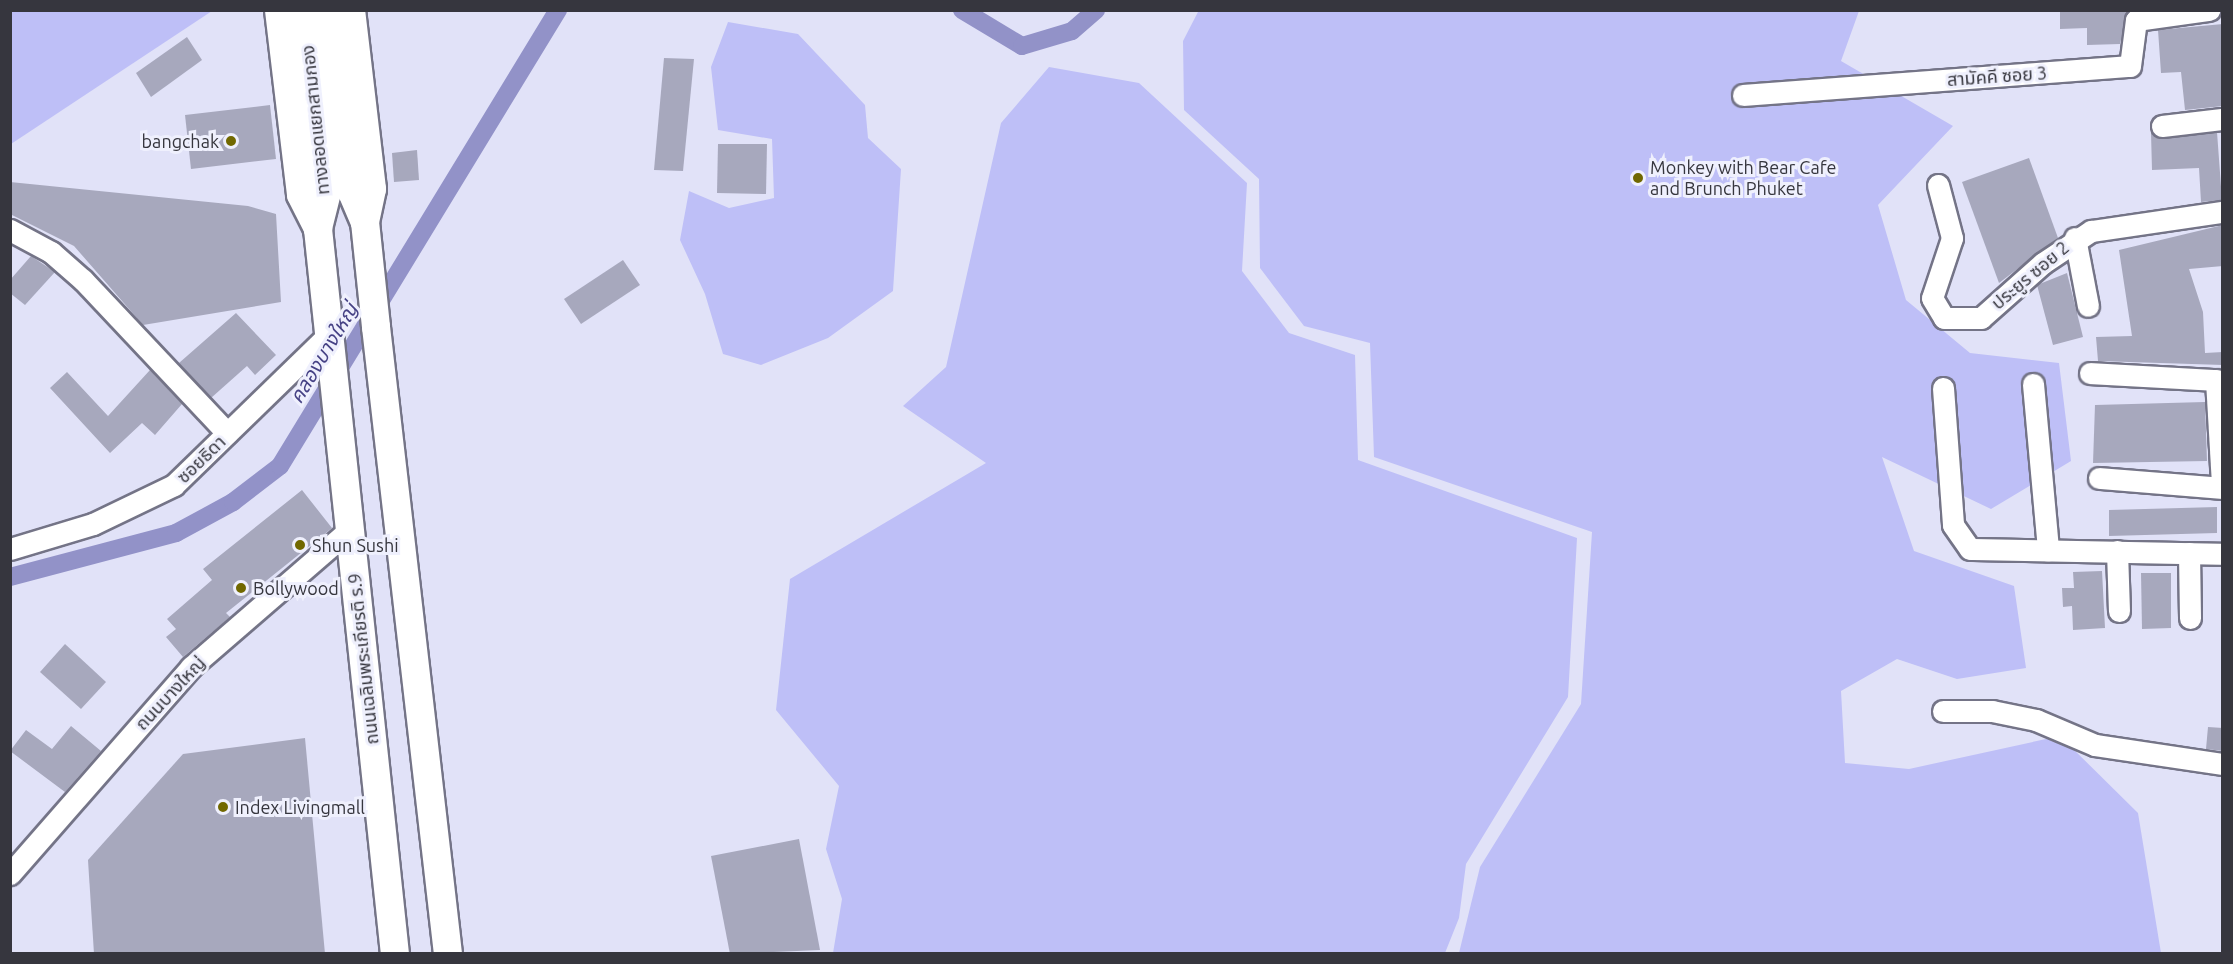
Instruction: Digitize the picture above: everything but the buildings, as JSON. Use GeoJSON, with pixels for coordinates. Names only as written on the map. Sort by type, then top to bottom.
{"type":"FeatureCollection","features":[{"type":"Feature","properties":{"kind":"main road","name":"ถนนเฉลิมพระเกียรติ ร.9"},"geometry":{"type":"LineString","coordinates":[[279,10],[301,195],[318,229],[348,531],[395,954]]}},
{"type":"Feature","properties":{"kind":"main road","name":"ทางลอดแยกสามกอง"},"geometry":{"type":"LineString","coordinates":[[304,10],[326,196],[318,229]]}},
{"type":"Feature","properties":{"kind":"main road","name":"ทางลอดแยกสามกอง"},"geometry":{"type":"LineString","coordinates":[[328,10],[352,192],[365,222]]}},
{"type":"Feature","properties":{"kind":"main road"},"geometry":{"type":"LineString","coordinates":[[351,10],[372,189],[365,222],[375,327],[448,954]]}},
{"type":"Feature","properties":{"kind":"street","name":"สามัคคี ซอย 3"},"geometry":{"type":"LineString","coordinates":[[1743,95],[2130,66],[2136,20],[2209,10]]}},
{"type":"Feature","properties":{"kind":"street"},"geometry":{"type":"LineString","coordinates":[[2162,126],[2223,119]]}},
{"type":"Feature","properties":{"kind":"street","name":"ประยูร ซอย 2"},"geometry":{"type":"LineString","coordinates":[[1938,185],[1952,238],[1932,298],[1944,318],[1980,318],[2075,238],[2091,231],[2223,212]]}},
{"type":"Feature","properties":{"kind":"street"},"geometry":{"type":"LineString","coordinates":[[10,230],[51,252],[83,280],[227,433]]}},
{"type":"Feature","properties":{"kind":"street"},"geometry":{"type":"LineString","coordinates":[[2075,238],[2088,306]]}},
{"type":"Feature","properties":{"kind":"street","name":"ซอยธิดา"},"geometry":{"type":"LineString","coordinates":[[10,549],[93,524],[174,485],[328,335]]}},
{"type":"Feature","properties":{"kind":"street"},"geometry":{"type":"LineString","coordinates":[[2090,373],[2216,380],[2223,486],[2099,478]]}},
{"type":"Feature","properties":{"kind":"street"},"geometry":{"type":"LineString","coordinates":[[2033,384],[2048,549]]}},
{"type":"Feature","properties":{"kind":"street"},"geometry":{"type":"LineString","coordinates":[[1943,388],[1953,525],[1970,549],[2223,554]]}},
{"type":"Feature","properties":{"kind":"street","name":"ถนนบางใหญ่"},"geometry":{"type":"LineString","coordinates":[[14,866],[191,667],[348,531]]}},
{"type":"Feature","properties":{"kind":"street"},"geometry":{"type":"LineString","coordinates":[[2117,551],[2119,611]]}},
{"type":"Feature","properties":{"kind":"street"},"geometry":{"type":"LineString","coordinates":[[2189,553],[2190,618]]}},
{"type":"Feature","properties":{"kind":"street"},"geometry":{"type":"LineString","coordinates":[[1943,711],[1992,711],[2036,720],[2095,745],[2223,764]]}},
{"type":"Feature","properties":{"kind":"shaded area"},"geometry":{"type":"Polygon","coordinates":[[[11,10],[212,10],[212,11],[11,144],[11,10]]]}},
{"type":"Feature","properties":{"kind":"shaded area"},"geometry":{"type":"Polygon","coordinates":[[[1199,10],[1859,11],[1841,61],[1953,126],[1878,205],[1906,300],[1970,353],[2059,363],[2071,461],[1991,509],[1882,457],[1914,551],[2014,586],[2026,668],[1957,679],[1897,659],[1841,691],[1845,763],[1909,769],[2060,736],[2138,813],[2161,953],[1459,953],[1480,867],[1581,704],[1592,532],[1374,457],[1370,343],[1304,326],[1260,268],[1259,179],[1184,110],[1183,41],[1199,10]]]}},
{"type":"Feature","properties":{"kind":"shaded area"},"geometry":{"type":"Polygon","coordinates":[[[728,22],[798,34],[865,105],[868,138],[901,169],[893,291],[828,338],[761,365],[723,354],[705,294],[680,240],[689,191],[729,208],[774,198],[772,139],[718,130],[711,67],[728,22]]]}},
{"type":"Feature","properties":{"kind":"shaded area"},"geometry":{"type":"Polygon","coordinates":[[[1049,67],[1139,83],[1247,183],[1242,271],[1289,333],[1355,355],[1358,460],[1577,538],[1568,697],[1466,864],[1459,918],[1445,953],[833,953],[842,899],[826,849],[839,786],[776,710],[790,579],[986,463],[903,406],[946,367],[1001,123],[1049,67]]]}},
{"type":"Feature","properties":{"kind":"waterway","name":"คลองบางใหญ่"},"geometry":{"type":"LineString","coordinates":[[10,577],[176,533],[233,502],[280,466],[558,10]]}},
{"type":"Feature","properties":{"kind":"waterway"},"geometry":{"type":"LineString","coordinates":[[962,10],[1022,46],[1072,31],[1096,10]]}},
{"type":"Feature","properties":{"kind":"place","name":"bangchak"},"geometry":{"type":"Point","coordinates":[231,141]}},
{"type":"Feature","properties":{"kind":"place","name":"Monkey with Bear Cafe and Brunch Phuket"},"geometry":{"type":"Point","coordinates":[1638,178]}},
{"type":"Feature","properties":{"kind":"place","name":"Shun Sushi"},"geometry":{"type":"Point","coordinates":[300,545]}},
{"type":"Feature","properties":{"kind":"place","name":"Bollywood"},"geometry":{"type":"Point","coordinates":[241,588]}},
{"type":"Feature","properties":{"kind":"place","name":"Index Livingmall"},"geometry":{"type":"Point","coordinates":[223,807]}}]}
